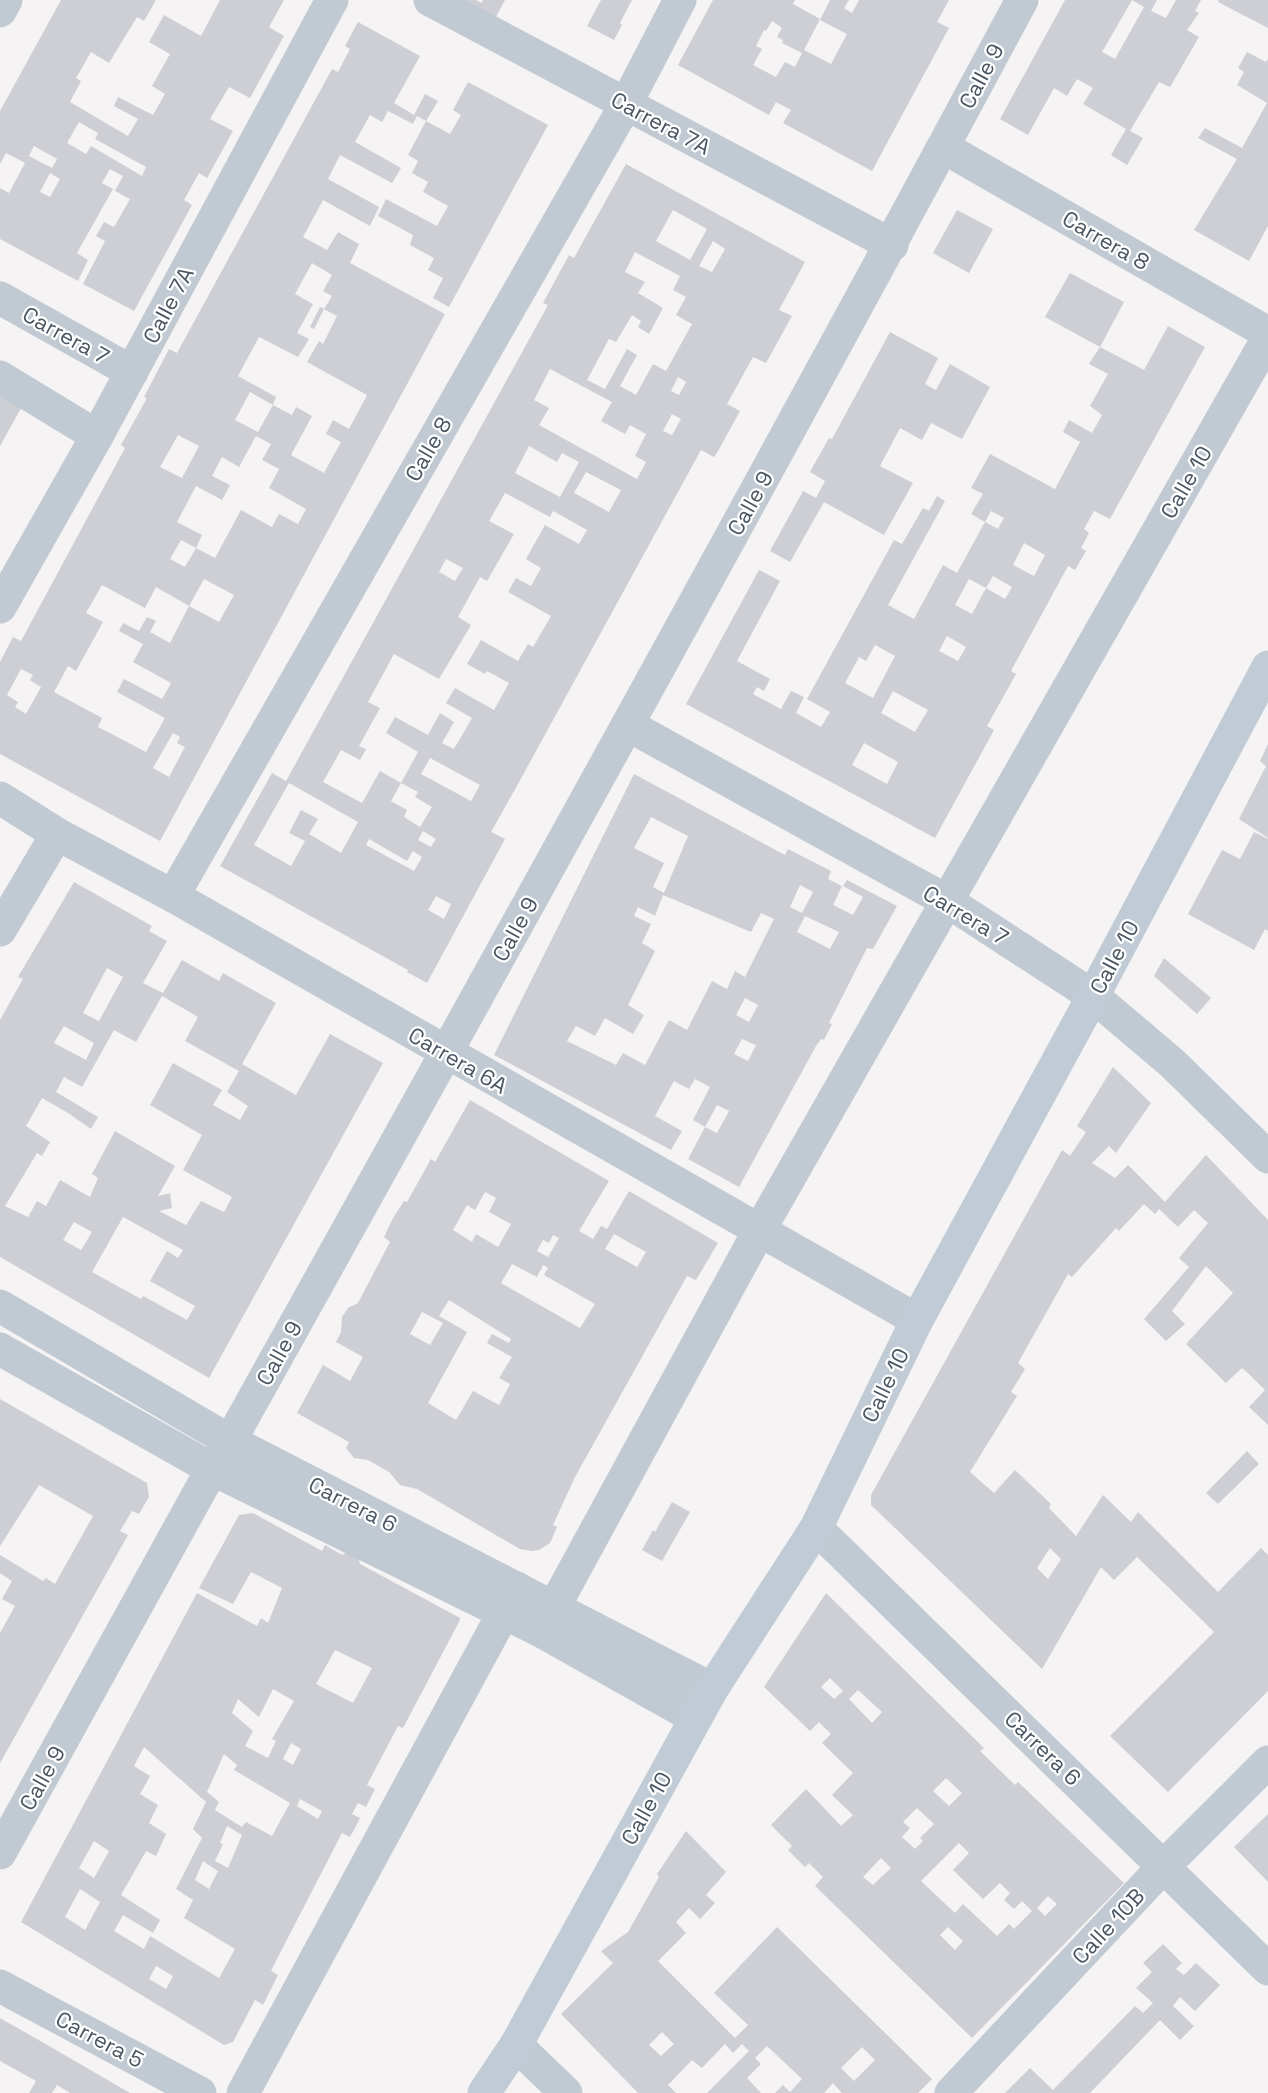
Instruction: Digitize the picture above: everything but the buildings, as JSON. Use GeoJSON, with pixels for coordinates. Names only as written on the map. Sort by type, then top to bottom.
{"type":"FeatureCollection","features":[{"type":"Feature","properties":{"kind":"main road","name":"Calle 10"},"geometry":{"type":"LineString","coordinates":[[484,2093],[516,2044],[712,1689],[816,1528],[917,1320],[1094,996],[1268,667]]}},
{"type":"Feature","properties":{"kind":"street"},"geometry":{"type":"LineString","coordinates":[[0,11],[6,0]]}},
{"type":"Feature","properties":{"kind":"street","name":"Calle 7A"},"geometry":{"type":"LineString","coordinates":[[0,607],[97,436],[332,0]]}},
{"type":"Feature","properties":{"kind":"street","name":"Carrera 7A"},"geometry":{"type":"LineString","coordinates":[[430,0],[892,245]]}},
{"type":"Feature","properties":{"kind":"street","name":"Calle 8"},"geometry":{"type":"LineString","coordinates":[[173,896],[626,104],[680,0]]}},
{"type":"Feature","properties":{"kind":"street","name":"Calle 9"},"geometry":{"type":"LineString","coordinates":[[0,1853],[628,725],[892,245],[1022,0]]}},
{"type":"Feature","properties":{"kind":"street","name":"Carrera 8"},"geometry":{"type":"LineString","coordinates":[[943,147],[1268,333]]}},
{"type":"Feature","properties":{"kind":"street","name":"Carrera 7"},"geometry":{"type":"LineString","coordinates":[[0,298],[132,372]]}},
{"type":"Feature","properties":{"kind":"street","name":"Calle 10"},"geometry":{"type":"LineString","coordinates":[[548,1619],[759,1231],[1268,338]]}},
{"type":"Feature","properties":{"kind":"street"},"geometry":{"type":"LineString","coordinates":[[0,377],[97,436]]}},
{"type":"Feature","properties":{"kind":"street","name":"Carrera 7"},"geometry":{"type":"LineString","coordinates":[[628,725],[947,901],[1094,996],[1172,1063],[1268,1157]]}},
{"type":"Feature","properties":{"kind":"street","name":"Carrera 6A"},"geometry":{"type":"LineString","coordinates":[[0,798],[57,834],[173,896],[917,1320]]}},
{"type":"Feature","properties":{"kind":"street"},"geometry":{"type":"LineString","coordinates":[[0,930],[57,834]]}},
{"type":"Feature","properties":{"kind":"street","name":"Carrera 6"},"geometry":{"type":"LineString","coordinates":[[0,1306],[230,1441],[510,1600]]}},
{"type":"Feature","properties":{"kind":"street","name":"Carrera 6"},"geometry":{"type":"LineString","coordinates":[[0,1349],[212,1469],[510,1600],[548,1619],[712,1689]]}},
{"type":"Feature","properties":{"kind":"street","name":"Carrera 6"},"geometry":{"type":"LineString","coordinates":[[816,1528],[1268,1969]]}},
{"type":"Feature","properties":{"kind":"street"},"geometry":{"type":"LineString","coordinates":[[243,2093],[510,1600]]}},
{"type":"Feature","properties":{"kind":"street","name":"Carrera 6"},"geometry":{"type":"LineString","coordinates":[[548,1619],[696,1718]]}},
{"type":"Feature","properties":{"kind":"street","name":"Calle 10B"},"geometry":{"type":"LineString","coordinates":[[951,2093],[1164,1866],[1268,1762]]}},
{"type":"Feature","properties":{"kind":"street","name":"Carrera 5"},"geometry":{"type":"LineString","coordinates":[[0,1986],[200,2093]]}},
{"type":"Feature","properties":{"kind":"street"},"geometry":{"type":"LineString","coordinates":[[516,2044],[566,2093]]}}]}
